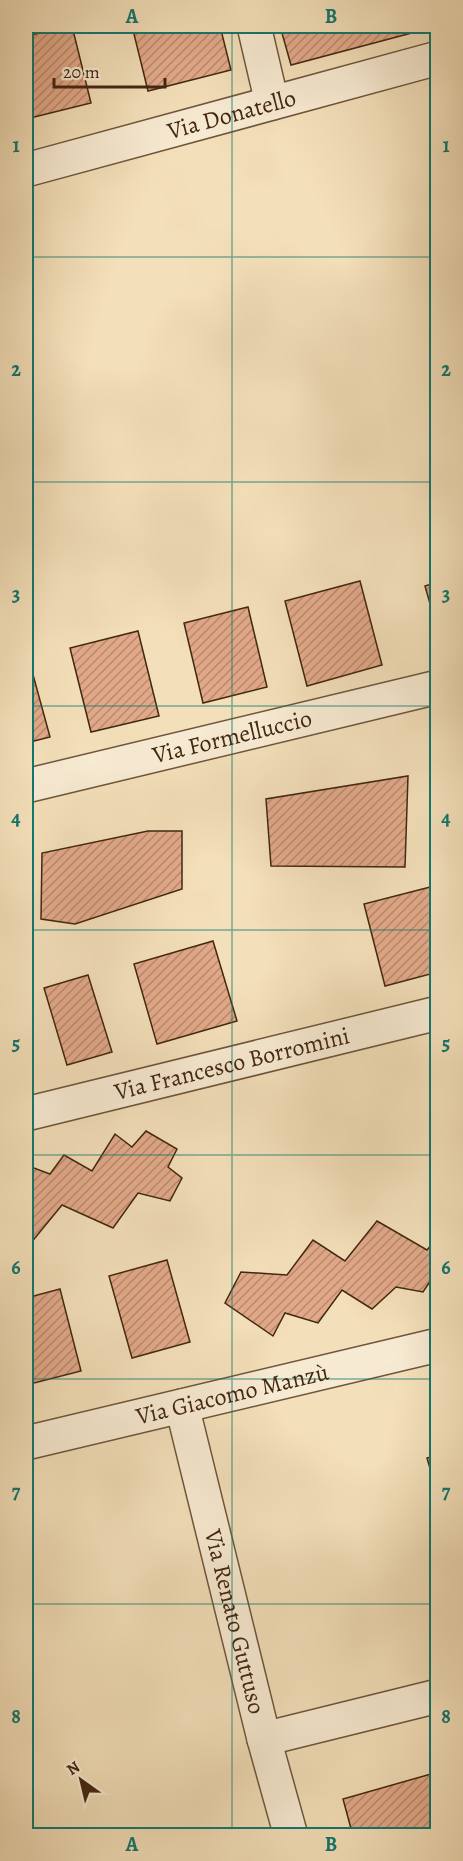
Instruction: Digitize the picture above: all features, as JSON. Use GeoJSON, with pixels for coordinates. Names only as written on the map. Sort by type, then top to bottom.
{"type":"FeatureCollection","features":[{"type":"Feature","properties":{"kind":"street"},"geometry":{"type":"LineString","coordinates":[[254,26],[272,103]]}},
{"type":"Feature","properties":{"kind":"street","name":"Via Donatello"},"geometry":{"type":"LineString","coordinates":[[26,170],[438,58]]}},
{"type":"Feature","properties":{"kind":"street","name":"Via Formelluccio"},"geometry":{"type":"LineString","coordinates":[[26,786],[438,687]]}},
{"type":"Feature","properties":{"kind":"street","name":"Via Francesco Borromini"},"geometry":{"type":"LineString","coordinates":[[26,1114],[438,1013]]}},
{"type":"Feature","properties":{"kind":"street","name":"Via Giacomo Manzù"},"geometry":{"type":"LineString","coordinates":[[26,1443],[438,1346]]}},
{"type":"Feature","properties":{"kind":"street","name":"Via Renato Guttuso"},"geometry":{"type":"LineString","coordinates":[[183,1406],[264,1739],[291,1836]]}},
{"type":"Feature","properties":{"kind":"street"},"geometry":{"type":"LineString","coordinates":[[264,1739],[438,1696]]}},
{"type":"Feature","properties":{"kind":"building"},"geometry":{"type":"Polygon","coordinates":[[[72,26],[91,103],[26,119],[26,36],[72,26]]]}},
{"type":"Feature","properties":{"kind":"building"},"geometry":{"type":"Polygon","coordinates":[[[132,26],[220,26],[231,70],[148,91],[132,26]]]}},
{"type":"Feature","properties":{"kind":"building"},"geometry":{"type":"Polygon","coordinates":[[[280,26],[438,26],[291,65],[280,26]]]}},
{"type":"Feature","properties":{"kind":"building"},"geometry":{"type":"Polygon","coordinates":[[[360,581],[382,665],[307,686],[285,601],[360,581]]]}},
{"type":"Feature","properties":{"kind":"building"},"geometry":{"type":"Polygon","coordinates":[[[438,582],[438,632],[425,586],[438,582]]]}},
{"type":"Feature","properties":{"kind":"building"},"geometry":{"type":"Polygon","coordinates":[[[248,607],[267,687],[203,703],[184,623],[248,607]]]}},
{"type":"Feature","properties":{"kind":"building"},"geometry":{"type":"Polygon","coordinates":[[[138,631],[159,716],[91,732],[70,648],[138,631]]]}},
{"type":"Feature","properties":{"kind":"building"},"geometry":{"type":"Polygon","coordinates":[[[29,660],[50,737],[26,743],[26,661],[29,660]]]}},
{"type":"Feature","properties":{"kind":"building"},"geometry":{"type":"Polygon","coordinates":[[[408,776],[405,867],[271,866],[266,799],[408,776]]]}},
{"type":"Feature","properties":{"kind":"building"},"geometry":{"type":"Polygon","coordinates":[[[148,831],[182,831],[182,889],[75,924],[41,919],[42,853],[148,831]]]}},
{"type":"Feature","properties":{"kind":"building"},"geometry":{"type":"Polygon","coordinates":[[[438,885],[438,972],[385,986],[364,904],[438,885]]]}},
{"type":"Feature","properties":{"kind":"building"},"geometry":{"type":"Polygon","coordinates":[[[213,941],[237,1021],[157,1044],[134,964],[213,941]]]}},
{"type":"Feature","properties":{"kind":"building"},"geometry":{"type":"Polygon","coordinates":[[[88,975],[112,1052],[67,1065],[44,988],[88,975]]]}},
{"type":"Feature","properties":{"kind":"building"},"geometry":{"type":"Polygon","coordinates":[[[146,1131],[177,1149],[168,1167],[182,1178],[170,1201],[138,1193],[113,1228],[62,1205],[26,1249],[26,1165],[50,1174],[64,1155],[92,1171],[115,1134],[132,1147],[146,1131]]]}},
{"type":"Feature","properties":{"kind":"building"},"geometry":{"type":"Polygon","coordinates":[[[377,1221],[427,1250],[438,1237],[438,1274],[435,1274],[423,1292],[396,1287],[372,1309],[342,1290],[318,1323],[285,1313],[273,1336],[225,1303],[241,1272],[287,1275],[313,1240],[345,1261],[377,1221]]]}},
{"type":"Feature","properties":{"kind":"building"},"geometry":{"type":"Polygon","coordinates":[[[167,1260],[190,1342],[132,1358],[109,1276],[167,1260]]]}},
{"type":"Feature","properties":{"kind":"building"},"geometry":{"type":"Polygon","coordinates":[[[60,1289],[81,1371],[26,1385],[26,1298],[60,1289]]]}},
{"type":"Feature","properties":{"kind":"building"},"geometry":{"type":"Polygon","coordinates":[[[438,1455],[438,1496],[427,1458],[438,1455]]]}},
{"type":"Feature","properties":{"kind":"building"},"geometry":{"type":"Polygon","coordinates":[[[438,1772],[438,1836],[353,1836],[343,1799],[438,1772]]]}}]}
